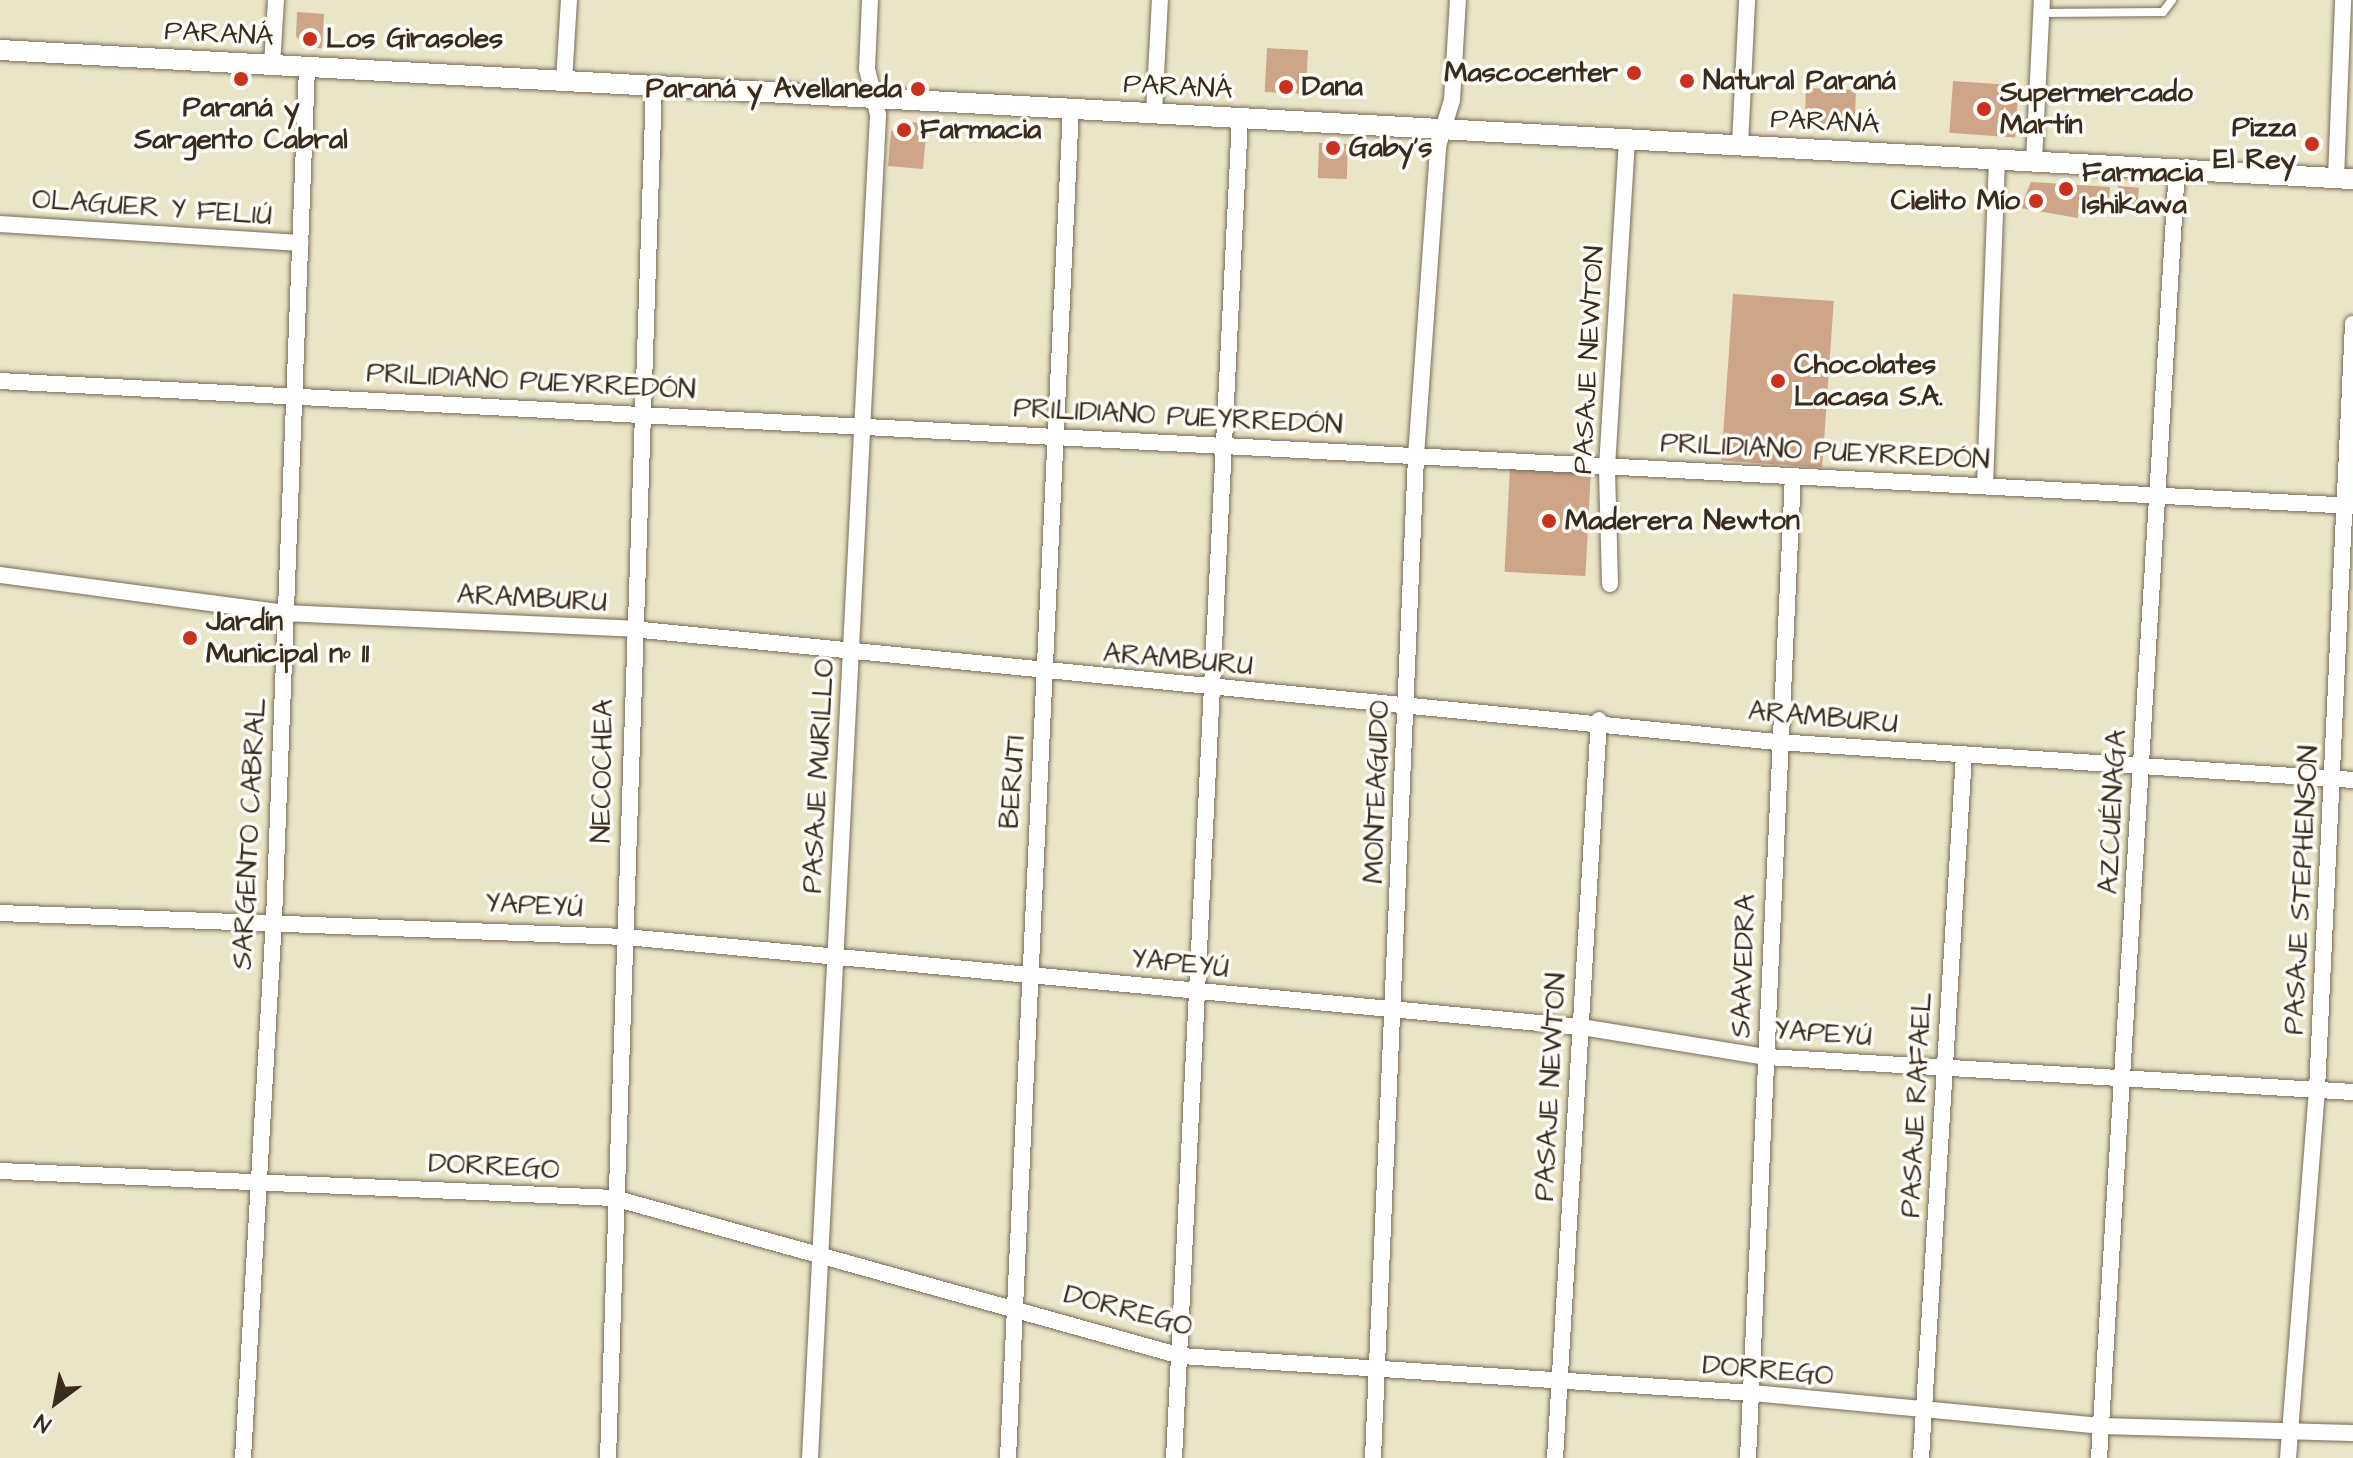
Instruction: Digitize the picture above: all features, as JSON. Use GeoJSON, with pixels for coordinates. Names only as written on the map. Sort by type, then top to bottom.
{"type":"FeatureCollection","features":[{"type":"Feature","properties":{"kind":"street"},"geometry":{"type":"LineString","coordinates":[[272,65],[276,0]]}},
{"type":"Feature","properties":{"kind":"street"},"geometry":{"type":"LineString","coordinates":[[564,81],[569,0]]}},
{"type":"Feature","properties":{"kind":"street","name":"PASAJE MURILLO"},"geometry":{"type":"LineString","coordinates":[[810,1458],[865,426],[874,97],[867,69],[870,0]]}},
{"type":"Feature","properties":{"kind":"street"},"geometry":{"type":"LineString","coordinates":[[1154,113],[1160,0]]}},
{"type":"Feature","properties":{"kind":"street","name":"MONTEAGUDO"},"geometry":{"type":"LineString","coordinates":[[1373,1458],[1397,1010],[1405,705],[1416,456],[1438,146],[1447,129],[1458,0]]}},
{"type":"Feature","properties":{"kind":"street"},"geometry":{"type":"LineString","coordinates":[[1740,145],[1747,0]]}},
{"type":"Feature","properties":{"kind":"street"},"geometry":{"type":"LineString","coordinates":[[2343,0],[2345,178]]}},
{"type":"Feature","properties":{"kind":"street"},"geometry":{"type":"LineString","coordinates":[[2034,161],[2042,6]]}},
{"type":"Feature","properties":{"kind":"street","name":"PARANÁ"},"geometry":{"type":"LineString","coordinates":[[0,50],[2345,178]]}},
{"type":"Feature","properties":{"kind":"street","name":"SARGENTO CABRAL"},"geometry":{"type":"LineString","coordinates":[[243,1458],[256,1182],[274,919],[307,67]]}},
{"type":"Feature","properties":{"kind":"street","name":"NECOCHEA"},"geometry":{"type":"LineString","coordinates":[[608,1458],[614,1198],[626,937],[632,629],[654,86]]}},
{"type":"Feature","properties":{"kind":"street","name":"BERUTI"},"geometry":{"type":"LineString","coordinates":[[1008,1458],[1027,975],[1046,675],[1071,109]]}},
{"type":"Feature","properties":{"kind":"street"},"geometry":{"type":"LineString","coordinates":[[1174,1458],[1209,689],[1229,446],[1240,118]]}},
{"type":"Feature","properties":{"kind":"street","name":"PASAJE NEWTON"},"geometry":{"type":"LineString","coordinates":[[1610,584],[1607,467],[1627,139]]}},
{"type":"Feature","properties":{"kind":"street"},"geometry":{"type":"LineString","coordinates":[[1985,486],[1997,159]]}},
{"type":"Feature","properties":{"kind":"street","name":"AZCUÉNAGA"},"geometry":{"type":"LineString","coordinates":[[2099,1458],[2126,1080],[2140,771],[2161,496],[2177,169]]}},
{"type":"Feature","properties":{"kind":"street","name":"OLAGUER Y FELIÚ"},"geometry":{"type":"LineString","coordinates":[[0,224],[300,243]]}},
{"type":"Feature","properties":{"kind":"street","name":"PASAJE STEPHENSON"},"geometry":{"type":"LineString","coordinates":[[2288,1458],[2317,1090],[2335,779],[2353,324]]}},
{"type":"Feature","properties":{"kind":"street","name":"PRILIDIANO PUEYRREDÓN"},"geometry":{"type":"LineString","coordinates":[[0,381],[2348,506]]}},
{"type":"Feature","properties":{"kind":"street","name":"SAAVEDRA"},"geometry":{"type":"LineString","coordinates":[[1748,1458],[1767,1057],[1777,742],[1793,476]]}},
{"type":"Feature","properties":{"kind":"street","name":"ARAMBURU"},"geometry":{"type":"LineString","coordinates":[[0,575],[286,613],[632,629],[1046,675],[1599,720],[1777,742],[2140,771],[2353,780]]}},
{"type":"Feature","properties":{"kind":"street","name":"PASAJE NEWTON"},"geometry":{"type":"LineString","coordinates":[[1555,1458],[1599,720]]}},
{"type":"Feature","properties":{"kind":"street","name":"PASAJE RAFAEL"},"geometry":{"type":"LineString","coordinates":[[1921,1458],[1964,755]]}},
{"type":"Feature","properties":{"kind":"street","name":"YAPEYÚ"},"geometry":{"type":"LineString","coordinates":[[0,913],[274,919],[626,937],[1581,1027],[1767,1057],[2353,1092]]}},
{"type":"Feature","properties":{"kind":"street","name":"DORREGO"},"geometry":{"type":"LineString","coordinates":[[0,1171],[614,1198],[1181,1356],[1753,1393],[1925,1413],[2100,1426],[2353,1433]]}},
{"type":"Feature","properties":{"kind":"lane"},"geometry":{"type":"LineString","coordinates":[[2042,6],[2163,12],[2172,0]]}},
{"type":"Feature","properties":{"kind":"building"},"geometry":{"type":"Polygon","coordinates":[[[297,12],[324,14],[322,48],[306,48],[296,36],[297,12]]]}},
{"type":"Feature","properties":{"kind":"building"},"geometry":{"type":"Polygon","coordinates":[[[1267,48],[1308,50],[1306,94],[1265,92],[1267,48]]]}},
{"type":"Feature","properties":{"kind":"building","name":"Supermercado Martín"},"geometry":{"type":"Polygon","coordinates":[[[1953,81],[2019,86],[2015,137],[1949,133],[1953,81]]]}},
{"type":"Feature","properties":{"kind":"building"},"geometry":{"type":"Polygon","coordinates":[[[1806,88],[1856,90],[1855,125],[1805,123],[1806,88]]]}},
{"type":"Feature","properties":{"kind":"building"},"geometry":{"type":"Polygon","coordinates":[[[902,121],[927,124],[923,169],[888,166],[891,132],[902,121]]]}},
{"type":"Feature","properties":{"kind":"building"},"geometry":{"type":"Polygon","coordinates":[[[1319,143],[1348,144],[1347,179],[1318,178],[1319,143]]]}},
{"type":"Feature","properties":{"kind":"building"},"geometry":{"type":"Polygon","coordinates":[[[2031,182],[2110,187],[2108,211],[2078,209],[2078,218],[2020,208],[2031,182]]]}},
{"type":"Feature","properties":{"kind":"building"},"geometry":{"type":"Polygon","coordinates":[[[2118,186],[2139,188],[2137,212],[2116,210],[2118,186]]]}},
{"type":"Feature","properties":{"kind":"building","name":"Chocolates Lacasa S.A."},"geometry":{"type":"Polygon","coordinates":[[[1733,294],[1834,301],[1822,468],[1721,461],[1733,294]]]}},
{"type":"Feature","properties":{"kind":"building","name":"Maderera Newton"},"geometry":{"type":"Polygon","coordinates":[[[1510,467],[1591,471],[1585,576],[1505,572],[1510,467]]]}},
{"type":"Feature","properties":{"kind":"place","name":"Los Girasoles"},"geometry":{"type":"Point","coordinates":[310,39]}},
{"type":"Feature","properties":{"kind":"place","name":"Mascocenter"},"geometry":{"type":"Point","coordinates":[1634,73]}},
{"type":"Feature","properties":{"kind":"place","name":"Paraná y Sargento Cabral"},"geometry":{"type":"Point","coordinates":[241,79]}},
{"type":"Feature","properties":{"kind":"place","name":"Natural Paraná"},"geometry":{"type":"Point","coordinates":[1687,81]}},
{"type":"Feature","properties":{"kind":"place","name":"Dana"},"geometry":{"type":"Point","coordinates":[1286,87]}},
{"type":"Feature","properties":{"kind":"place","name":"Paraná y Avellaneda"},"geometry":{"type":"Point","coordinates":[918,89]}},
{"type":"Feature","properties":{"kind":"place","name":"Supermercado Martín"},"geometry":{"type":"Point","coordinates":[1984,109]}},
{"type":"Feature","properties":{"kind":"place","name":"Farmacia"},"geometry":{"type":"Point","coordinates":[904,130]}},
{"type":"Feature","properties":{"kind":"place","name":"Pizza El Rey"},"geometry":{"type":"Point","coordinates":[2312,144]}},
{"type":"Feature","properties":{"kind":"place","name":"Gaby's"},"geometry":{"type":"Point","coordinates":[1333,148]}},
{"type":"Feature","properties":{"kind":"place","name":"Farmacia Ishikawa"},"geometry":{"type":"Point","coordinates":[2066,189]}},
{"type":"Feature","properties":{"kind":"place","name":"Cielito Mío"},"geometry":{"type":"Point","coordinates":[2036,201]}},
{"type":"Feature","properties":{"kind":"place","name":"Chocolates Lacasa S.A."},"geometry":{"type":"Point","coordinates":[1778,381]}},
{"type":"Feature","properties":{"kind":"place","name":"Maderera Newton"},"geometry":{"type":"Point","coordinates":[1549,521]}},
{"type":"Feature","properties":{"kind":"place","name":"Jardín Municipal nº 11"},"geometry":{"type":"Point","coordinates":[190,638]}}]}
